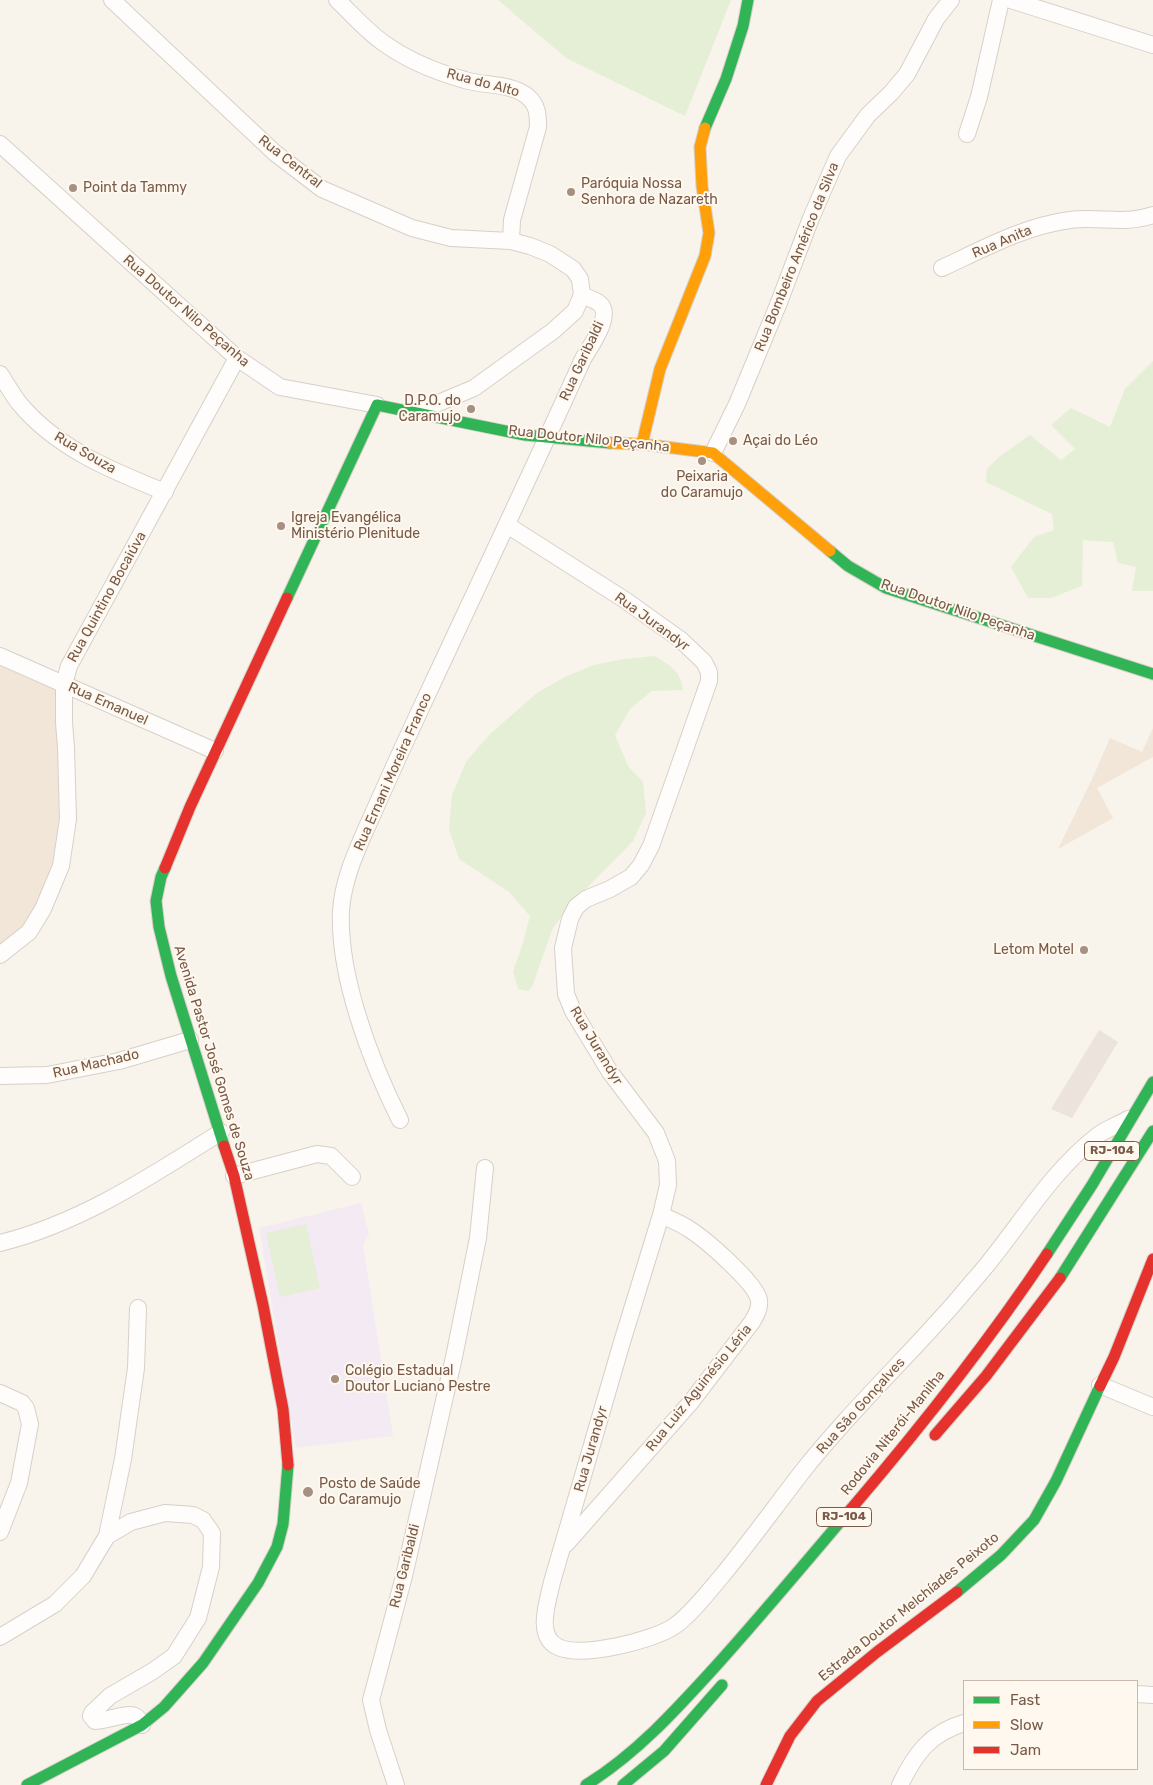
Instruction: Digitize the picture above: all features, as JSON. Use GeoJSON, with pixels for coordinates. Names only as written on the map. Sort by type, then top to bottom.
{"type":"FeatureCollection","features":[{"type":"Feature","properties":{"kind":"main road"},"geometry":{"type":"LineString","coordinates":[[642,444],[660,370],[705,256],[709,233],[702,186],[700,147],[706,122],[726,79],[743,26],[748,0]]}},
{"type":"Feature","properties":{"kind":"main road","name":"Rua Doutor Nilo Peçanha"},"geometry":{"type":"LineString","coordinates":[[377,405],[525,435],[642,444],[713,453],[848,566],[886,588],[1153,674]]}},
{"type":"Feature","properties":{"kind":"main road","name":"Avenida Pastor José Gomes de Souza"},"geometry":{"type":"LineString","coordinates":[[27,1785],[142,1725],[164,1707],[203,1664],[258,1583],[277,1547],[283,1524],[288,1466],[283,1409],[263,1304],[234,1176],[171,976],[159,927],[156,902],[161,877],[215,752],[377,405]]}},
{"type":"Feature","properties":{"kind":"main road","name":"Rodovia Niterói-Manilha"},"geometry":{"type":"LineString","coordinates":[[586,1785],[605,1774],[634,1752],[690,1695],[738,1642],[897,1453],[992,1334],[1071,1220],[1153,1082]]}},
{"type":"Feature","properties":{"kind":"main road","name":"RJ-104"},"geometry":{"type":"LineString","coordinates":[[930,1441],[986,1376],[1051,1290],[1153,1131]]}},
{"type":"Feature","properties":{"kind":"main road","name":"Estrada Doutor Melchíades Peixoto"},"geometry":{"type":"LineString","coordinates":[[766,1785],[790,1736],[818,1701],[877,1652],[941,1605],[1001,1555],[1034,1520],[1056,1481],[1114,1357],[1153,1259]]}},
{"type":"Feature","properties":{"kind":"main road"},"geometry":{"type":"LineString","coordinates":[[623,1785],[641,1772],[671,1744],[728,1678]]}},
{"type":"Feature","properties":{"kind":"street","name":"Rua Central"},"geometry":{"type":"LineString","coordinates":[[112,0],[275,153],[322,189],[412,228],[451,238],[511,241],[550,254],[573,269],[580,280],[582,295]]}},
{"type":"Feature","properties":{"kind":"street","name":"Rua do Alto"},"geometry":{"type":"LineString","coordinates":[[336,0],[384,43],[417,63],[466,80],[516,90],[526,95],[533,102],[538,112],[538,127],[512,220],[511,241]]}},
{"type":"Feature","properties":{"kind":"street","name":"Rua Bombeiro Américo da Silva"},"geometry":{"type":"LineString","coordinates":[[713,453],[737,404],[811,218],[838,156],[868,115],[907,74],[936,19],[951,0]]}},
{"type":"Feature","properties":{"kind":"street"},"geometry":{"type":"LineString","coordinates":[[967,134],[985,73],[1001,0]]}},
{"type":"Feature","properties":{"kind":"street"},"geometry":{"type":"LineString","coordinates":[[1012,0],[1153,45]]}},
{"type":"Feature","properties":{"kind":"street","name":"Rua Doutor Nilo Peçanha"},"geometry":{"type":"LineString","coordinates":[[0,144],[237,358],[280,387],[377,405]]}},
{"type":"Feature","properties":{"kind":"street","name":"Rua Anita"},"geometry":{"type":"LineString","coordinates":[[942,268],[1027,229],[1071,219],[1125,221],[1153,215]]}},
{"type":"Feature","properties":{"kind":"street"},"geometry":{"type":"LineString","coordinates":[[417,412],[474,388],[504,367],[575,311],[582,295]]}},
{"type":"Feature","properties":{"kind":"street","name":"Rua Garibaldi"},"geometry":{"type":"LineString","coordinates":[[547,437],[582,359],[604,320],[604,310],[601,305],[582,295]]}},
{"type":"Feature","properties":{"kind":"street","name":"Rua Quintino Bocaiúva"},"geometry":{"type":"LineString","coordinates":[[0,955],[29,932],[44,909],[61,866],[68,819],[64,684],[69,666],[237,358]]}},
{"type":"Feature","properties":{"kind":"street","name":"Rua Souza"},"geometry":{"type":"LineString","coordinates":[[0,374],[18,402],[46,430],[85,456],[128,478],[164,492]]}},
{"type":"Feature","properties":{"kind":"street","name":"Rua Ernani Moreira Franco"},"geometry":{"type":"LineString","coordinates":[[400,1120],[369,1050],[350,986],[341,945],[341,909],[347,880],[363,835],[398,756],[547,437]]}},
{"type":"Feature","properties":{"kind":"street","name":"Rua Jurandyr"},"geometry":{"type":"LineString","coordinates":[[507,525],[625,600],[673,635],[704,662],[709,672],[709,681],[648,852],[641,865],[631,876],[586,899],[576,907],[570,919],[563,948],[566,994],[610,1072],[656,1133],[667,1161],[668,1185],[661,1215],[622,1342],[548,1599],[544,1625],[550,1640],[557,1646],[568,1650]]}},
{"type":"Feature","properties":{"kind":"street","name":"Rua Emanuel"},"geometry":{"type":"LineString","coordinates":[[0,656],[215,752]]}},
{"type":"Feature","properties":{"kind":"street","name":"Rua Machado"},"geometry":{"type":"LineString","coordinates":[[0,1076],[47,1075],[118,1061],[190,1040]]}},
{"type":"Feature","properties":{"kind":"street","name":"Rua São Gonçalves"},"geometry":{"type":"LineString","coordinates":[[568,1650],[594,1649],[627,1644],[649,1638],[674,1626],[705,1597],[746,1547],[803,1471],[862,1403],[987,1266],[1041,1194],[1074,1156],[1099,1134],[1132,1117]]}},
{"type":"Feature","properties":{"kind":"street"},"geometry":{"type":"LineString","coordinates":[[0,1243],[30,1235],[79,1215],[131,1189],[221,1132]]}},
{"type":"Feature","properties":{"kind":"street"},"geometry":{"type":"LineString","coordinates":[[234,1176],[317,1154],[331,1156],[352,1177]]}},
{"type":"Feature","properties":{"kind":"street","name":"Rua Garibaldi"},"geometry":{"type":"LineString","coordinates":[[396,1785],[378,1730],[371,1700],[404,1576],[454,1356],[478,1238],[485,1168]]}},
{"type":"Feature","properties":{"kind":"street","name":"Rua Luiz Aguinésio Léria"},"geometry":{"type":"LineString","coordinates":[[563,1548],[691,1402],[752,1322],[758,1310],[759,1301],[756,1292],[744,1277],[704,1240],[688,1228],[661,1215]]}},
{"type":"Feature","properties":{"kind":"street"},"geometry":{"type":"LineString","coordinates":[[0,1637],[25,1624],[55,1604],[83,1576],[107,1536],[123,1459],[136,1368],[138,1308]]}},
{"type":"Feature","properties":{"kind":"street"},"geometry":{"type":"LineString","coordinates":[[1100,1385],[1153,1408]]}},
{"type":"Feature","properties":{"kind":"street"},"geometry":{"type":"LineString","coordinates":[[0,1393],[22,1403],[26,1408],[30,1424],[19,1482],[0,1532]]}},
{"type":"Feature","properties":{"kind":"street"},"geometry":{"type":"LineString","coordinates":[[107,1536],[130,1522],[165,1513],[193,1515],[203,1520],[212,1533],[211,1567],[198,1618],[174,1656],[154,1671],[110,1696],[91,1716],[95,1721],[103,1721],[132,1715],[137,1717],[142,1725]]}},
{"type":"Feature","properties":{"kind":"street"},"geometry":{"type":"LineString","coordinates":[[1138,1694],[1153,1695]]}},
{"type":"Feature","properties":{"kind":"street"},"geometry":{"type":"LineString","coordinates":[[900,1785],[911,1762],[934,1737],[963,1723]]}},
{"type":"Feature","properties":{"kind":"shaded area"},"geometry":{"type":"Polygon","coordinates":[[[0,654],[55,677],[67,809],[53,878],[29,925],[0,950],[0,654]]]}},
{"type":"Feature","properties":{"kind":"shaded area"},"geometry":{"type":"Polygon","coordinates":[[[1153,728],[1153,757],[1097,788],[1113,818],[1058,849],[1110,738],[1142,752],[1153,728]]]}},
{"type":"Feature","properties":{"kind":"shaded area"},"geometry":{"type":"Polygon","coordinates":[[[1099,1030],[1118,1042],[1072,1118],[1051,1109],[1099,1030]]]}},
{"type":"Feature","properties":{"kind":"shaded area","name":"Colégio Estadual Doutor Luciano Pestre"},"geometry":{"type":"Polygon","coordinates":[[[361,1203],[369,1234],[363,1245],[393,1436],[296,1448],[259,1228],[361,1203]]]}},
{"type":"Feature","properties":{"kind":"green space"},"geometry":{"type":"Polygon","coordinates":[[[498,0],[731,0],[685,116],[566,58],[498,0]]]}},
{"type":"Feature","properties":{"kind":"green space"},"geometry":{"type":"Polygon","coordinates":[[[1153,361],[1153,591],[1132,591],[1136,567],[1118,563],[1113,542],[1083,540],[1082,586],[1051,598],[1028,598],[1011,567],[1034,537],[1054,530],[1052,514],[986,482],[987,469],[999,457],[1030,435],[1061,460],[1075,449],[1051,425],[1071,408],[1110,427],[1125,389],[1153,361]]]}},
{"type":"Feature","properties":{"kind":"green space"},"geometry":{"type":"Polygon","coordinates":[[[655,656],[674,669],[680,677],[683,690],[652,691],[630,709],[615,735],[628,766],[643,782],[646,813],[633,841],[569,906],[552,930],[532,987],[528,991],[518,989],[513,971],[530,916],[509,892],[459,859],[449,829],[452,795],[466,762],[490,734],[537,693],[565,677],[594,665],[624,659],[655,656]]]}},
{"type":"Feature","properties":{"kind":"green space"},"geometry":{"type":"Polygon","coordinates":[[[306,1224],[320,1288],[280,1297],[266,1233],[306,1224]]]}},
{"type":"Feature","properties":{"kind":"traffic: fast"},"geometry":{"type":"LineString","coordinates":[[705,128],[726,79],[743,26],[748,0]]}},
{"type":"Feature","properties":{"kind":"traffic: fast"},"geometry":{"type":"LineString","coordinates":[[287,598],[377,405],[525,435],[610,443]]}},
{"type":"Feature","properties":{"kind":"traffic: fast"},"geometry":{"type":"LineString","coordinates":[[830,551],[848,566],[886,588],[1153,674]]}},
{"type":"Feature","properties":{"kind":"traffic: fast"},"geometry":{"type":"LineString","coordinates":[[165,868],[156,901],[159,927],[171,976],[224,1146]]}},
{"type":"Feature","properties":{"kind":"traffic: fast"},"geometry":{"type":"LineString","coordinates":[[1047,1254],[1092,1185],[1153,1082]]}},
{"type":"Feature","properties":{"kind":"traffic: fast"},"geometry":{"type":"LineString","coordinates":[[1060,1278],[1153,1131]]}},
{"type":"Feature","properties":{"kind":"traffic: fast"},"geometry":{"type":"LineString","coordinates":[[957,1592],[1001,1555],[1034,1520],[1056,1481],[1100,1386]]}},
{"type":"Feature","properties":{"kind":"traffic: fast"},"geometry":{"type":"LineString","coordinates":[[27,1785],[142,1725],[164,1707],[203,1663],[258,1583],[277,1547],[283,1524],[288,1465]]}},
{"type":"Feature","properties":{"kind":"traffic: fast"},"geometry":{"type":"LineString","coordinates":[[586,1785],[622,1760],[670,1715],[749,1628],[851,1509]]}},
{"type":"Feature","properties":{"kind":"traffic: fast"},"geometry":{"type":"LineString","coordinates":[[623,1785],[664,1751],[722,1685]]}},
{"type":"Feature","properties":{"kind":"traffic: slow"},"geometry":{"type":"LineString","coordinates":[[642,444],[660,369],[705,256],[709,233],[702,186],[700,147],[705,128]]}},
{"type":"Feature","properties":{"kind":"traffic: slow"},"geometry":{"type":"LineString","coordinates":[[610,443],[642,444],[713,453],[830,551]]}},
{"type":"Feature","properties":{"kind":"traffic: jam"},"geometry":{"type":"LineString","coordinates":[[165,868],[190,807],[287,598]]}},
{"type":"Feature","properties":{"kind":"traffic: jam"},"geometry":{"type":"LineString","coordinates":[[224,1146],[234,1176],[263,1305],[283,1409],[288,1465]]}},
{"type":"Feature","properties":{"kind":"traffic: jam"},"geometry":{"type":"LineString","coordinates":[[851,1509],[953,1385],[1047,1254]]}},
{"type":"Feature","properties":{"kind":"traffic: jam"},"geometry":{"type":"LineString","coordinates":[[1100,1386],[1114,1357],[1153,1259]]}},
{"type":"Feature","properties":{"kind":"traffic: jam"},"geometry":{"type":"LineString","coordinates":[[935,1435],[986,1376],[1060,1278]]}},
{"type":"Feature","properties":{"kind":"traffic: jam"},"geometry":{"type":"LineString","coordinates":[[766,1785],[790,1736],[817,1701],[877,1652],[957,1592]]}},
{"type":"Feature","properties":{"kind":"place","name":"Point da Tammy"},"geometry":{"type":"Point","coordinates":[73,188]}},
{"type":"Feature","properties":{"kind":"place","name":"Paróquia Nossa Senhora de Nazareth"},"geometry":{"type":"Point","coordinates":[571,192]}},
{"type":"Feature","properties":{"kind":"place","name":"D.P.O. do Caramujo"},"geometry":{"type":"Point","coordinates":[471,409]}},
{"type":"Feature","properties":{"kind":"place","name":"Açai do Léo"},"geometry":{"type":"Point","coordinates":[733,441]}},
{"type":"Feature","properties":{"kind":"place","name":"Peixaria do Caramujo"},"geometry":{"type":"Point","coordinates":[702,461]}},
{"type":"Feature","properties":{"kind":"place","name":"Igreja Evangélica Ministério Plenitude"},"geometry":{"type":"Point","coordinates":[281,526]}},
{"type":"Feature","properties":{"kind":"place","name":"Letom Motel"},"geometry":{"type":"Point","coordinates":[1084,950]}},
{"type":"Feature","properties":{"kind":"place","name":"Colégio Estadual Doutor Luciano Pestre"},"geometry":{"type":"Point","coordinates":[335,1379]}},
{"type":"Feature","properties":{"kind":"place","name":"Posto de Saúde do Caramujo"},"geometry":{"type":"Point","coordinates":[308,1492]}}]}
